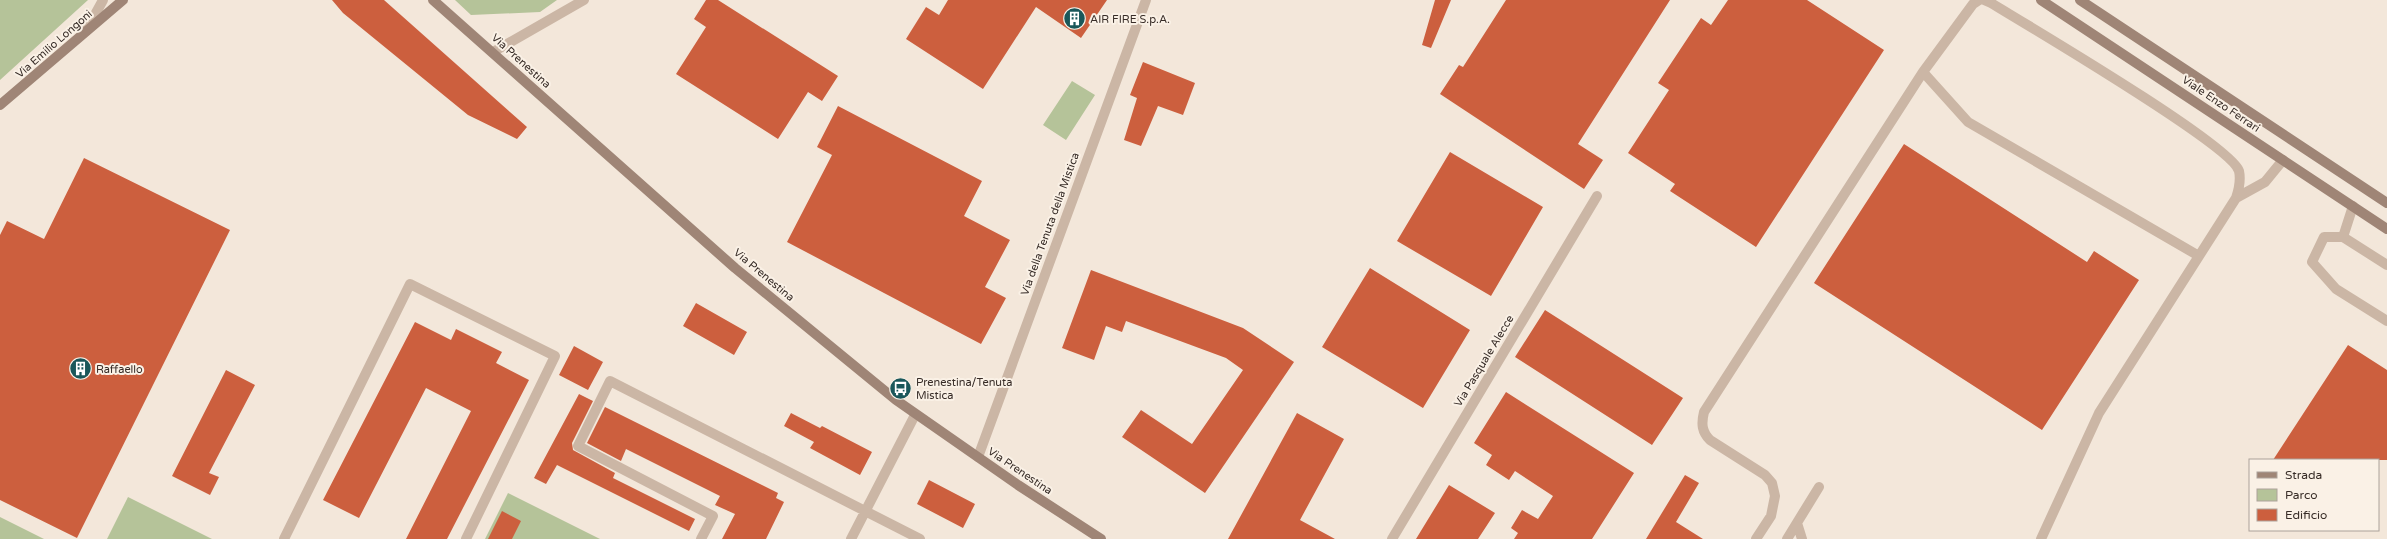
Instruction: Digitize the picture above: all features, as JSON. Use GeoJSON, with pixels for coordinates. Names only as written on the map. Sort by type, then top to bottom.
{"type":"FeatureCollection","features":[{"type":"Feature","properties":{"kind":"main road","name":"Via Emilio Longoni"},"geometry":{"type":"LineString","coordinates":[[0,106],[123,0]]}},
{"type":"Feature","properties":{"kind":"main road","name":"Via Prenestina"},"geometry":{"type":"LineString","coordinates":[[433,0],[741,272],[915,415],[1101,539]]}},
{"type":"Feature","properties":{"kind":"main road","name":"Viale Enzo Ferrari"},"geometry":{"type":"LineString","coordinates":[[2041,0],[2387,229]]}},
{"type":"Feature","properties":{"kind":"main road","name":"Viale Enzo Ferrari"},"geometry":{"type":"LineString","coordinates":[[2080,0],[2387,203]]}},
{"type":"Feature","properties":{"kind":"street"},"geometry":{"type":"LineString","coordinates":[[85,32],[103,0]]}},
{"type":"Feature","properties":{"kind":"street"},"geometry":{"type":"LineString","coordinates":[[493,52],[584,0]]}},
{"type":"Feature","properties":{"kind":"street","name":"Via della Tenuta della Mistica"},"geometry":{"type":"LineString","coordinates":[[978,458],[1146,0]]}},
{"type":"Feature","properties":{"kind":"street"},"geometry":{"type":"LineString","coordinates":[[1756,539],[1771,516],[1775,501],[1774,487],[1765,475],[1707,438],[1702,428],[1704,412],[1923,72],[1973,4],[1978,0]]}},
{"type":"Feature","properties":{"kind":"street"},"geometry":{"type":"LineString","coordinates":[[1984,0],[2171,116],[2224,152],[2239,170],[2240,187],[2236,198],[2099,413],[2041,539]]}},
{"type":"Feature","properties":{"kind":"street"},"geometry":{"type":"LineString","coordinates":[[1923,72],[1968,122],[2199,256]]}},
{"type":"Feature","properties":{"kind":"street"},"geometry":{"type":"LineString","coordinates":[[2236,198],[2265,182],[2283,160]]}},
{"type":"Feature","properties":{"kind":"street","name":"Via Pasquale Alecce"},"geometry":{"type":"LineString","coordinates":[[1392,539],[1597,196]]}},
{"type":"Feature","properties":{"kind":"street"},"geometry":{"type":"LineString","coordinates":[[2343,237],[2353,206]]}},
{"type":"Feature","properties":{"kind":"street"},"geometry":{"type":"LineString","coordinates":[[2387,265],[2343,237],[2324,237],[2312,262],[2336,290],[2387,321]]}},
{"type":"Feature","properties":{"kind":"street"},"geometry":{"type":"LineString","coordinates":[[284,539],[410,284],[555,356],[466,539]]}},
{"type":"Feature","properties":{"kind":"street"},"geometry":{"type":"LineString","coordinates":[[701,539],[713,516],[578,446],[610,381],[920,539]]}},
{"type":"Feature","properties":{"kind":"street"},"geometry":{"type":"LineString","coordinates":[[851,539],[915,415]]}},
{"type":"Feature","properties":{"kind":"street"},"geometry":{"type":"LineString","coordinates":[[1787,539],[1819,487]]}},
{"type":"Feature","properties":{"kind":"street"},"geometry":{"type":"LineString","coordinates":[[1797,523],[1802,539]]}},
{"type":"Feature","properties":{"kind":"green space"},"geometry":{"type":"Polygon","coordinates":[[[0,0],[88,0],[0,80],[0,0]]]}},
{"type":"Feature","properties":{"kind":"green space"},"geometry":{"type":"Polygon","coordinates":[[[455,0],[557,0],[540,12],[471,15],[455,0]]]}},
{"type":"Feature","properties":{"kind":"green space"},"geometry":{"type":"Polygon","coordinates":[[[1072,81],[1095,95],[1066,140],[1043,125],[1072,81]]]}},
{"type":"Feature","properties":{"kind":"green space"},"geometry":{"type":"Polygon","coordinates":[[[508,493],[600,539],[485,539],[508,493]]]}},
{"type":"Feature","properties":{"kind":"green space"},"geometry":{"type":"Polygon","coordinates":[[[128,497],[212,539],[107,539],[128,497]]]}},
{"type":"Feature","properties":{"kind":"green space"},"geometry":{"type":"Polygon","coordinates":[[[0,517],[44,539],[0,539],[0,517]]]}},
{"type":"Feature","properties":{"kind":"building"},"geometry":{"type":"Polygon","coordinates":[[[332,0],[384,0],[527,127],[517,139],[468,115],[343,13],[332,0]]]}},
{"type":"Feature","properties":{"kind":"building"},"geometry":{"type":"Polygon","coordinates":[[[706,0],[718,0],[838,76],[822,101],[808,92],[778,139],[676,74],[706,27],[694,19],[706,0]]]}},
{"type":"Feature","properties":{"kind":"building"},"geometry":{"type":"Polygon","coordinates":[[[948,0],[1107,0],[1081,38],[1036,7],[983,89],[906,39],[926,7],[939,15],[948,0]]]}},
{"type":"Feature","properties":{"kind":"building"},"geometry":{"type":"Polygon","coordinates":[[[1435,0],[1451,0],[1431,48],[1422,45],[1435,0]]]}},
{"type":"Feature","properties":{"kind":"building"},"geometry":{"type":"Polygon","coordinates":[[[1506,0],[1670,0],[1578,144],[1603,160],[1584,189],[1440,94],[1459,65],[1463,67],[1506,0]]]}},
{"type":"Feature","properties":{"kind":"building"},"geometry":{"type":"Polygon","coordinates":[[[1728,0],[1807,0],[1884,50],[1756,247],[1670,191],[1675,184],[1628,153],[1669,90],[1658,83],[1701,18],[1711,25],[1728,0]]]}},
{"type":"Feature","properties":{"kind":"building"},"geometry":{"type":"Polygon","coordinates":[[[1143,62],[1195,83],[1183,115],[1158,106],[1141,146],[1124,140],[1137,98],[1130,95],[1143,62]]]}},
{"type":"Feature","properties":{"kind":"building"},"geometry":{"type":"Polygon","coordinates":[[[838,106],[982,181],[964,216],[1010,240],[985,287],[1006,298],[981,344],[787,242],[832,155],[817,147],[838,106]]]}},
{"type":"Feature","properties":{"kind":"building"},"geometry":{"type":"Polygon","coordinates":[[[1904,144],[2087,262],[2094,251],[2139,280],[2042,430],[1814,283],[1904,144]]]}},
{"type":"Feature","properties":{"kind":"building"},"geometry":{"type":"Polygon","coordinates":[[[1450,152],[1543,207],[1491,296],[1397,241],[1450,152]]]}},
{"type":"Feature","properties":{"kind":"building","name":"Raffaello"},"geometry":{"type":"Polygon","coordinates":[[[84,158],[230,230],[77,538],[0,500],[0,235],[7,221],[44,239],[84,158]]]}},
{"type":"Feature","properties":{"kind":"building"},"geometry":{"type":"Polygon","coordinates":[[[1370,268],[1470,330],[1423,408],[1322,347],[1370,268]]]}},
{"type":"Feature","properties":{"kind":"building"},"geometry":{"type":"Polygon","coordinates":[[[1091,270],[1243,328],[1294,362],[1205,493],[1122,437],[1141,410],[1192,444],[1243,370],[1226,358],[1126,321],[1122,332],[1106,326],[1094,360],[1062,348],[1091,270]]]}},
{"type":"Feature","properties":{"kind":"building"},"geometry":{"type":"Polygon","coordinates":[[[696,303],[747,332],[734,355],[683,326],[696,303]]]}},
{"type":"Feature","properties":{"kind":"building"},"geometry":{"type":"Polygon","coordinates":[[[1545,310],[1683,398],[1652,445],[1515,357],[1545,310]]]}},
{"type":"Feature","properties":{"kind":"building"},"geometry":{"type":"Polygon","coordinates":[[[415,322],[451,340],[456,329],[502,352],[496,363],[529,380],[447,539],[406,539],[471,411],[426,388],[359,518],[323,500],[415,322]]]}},
{"type":"Feature","properties":{"kind":"building"},"geometry":{"type":"Polygon","coordinates":[[[2348,345],[2387,370],[2387,460],[2274,459],[2348,345]]]}},
{"type":"Feature","properties":{"kind":"building"},"geometry":{"type":"Polygon","coordinates":[[[574,346],[603,362],[588,390],[559,375],[574,346]]]}},
{"type":"Feature","properties":{"kind":"building"},"geometry":{"type":"Polygon","coordinates":[[[226,370],[255,385],[209,473],[219,477],[210,495],[172,476],[226,370]]]}},
{"type":"Feature","properties":{"kind":"building"},"geometry":{"type":"Polygon","coordinates":[[[1506,392],[1634,473],[1592,539],[1514,539],[1518,533],[1511,528],[1522,510],[1538,519],[1553,496],[1515,471],[1509,480],[1486,465],[1492,455],[1474,443],[1506,392]]]}},
{"type":"Feature","properties":{"kind":"building"},"geometry":{"type":"Polygon","coordinates":[[[579,394],[593,401],[572,443],[573,450],[615,473],[613,478],[695,519],[689,531],[557,465],[546,484],[534,478],[579,394]]]}},
{"type":"Feature","properties":{"kind":"building"},"geometry":{"type":"Polygon","coordinates":[[[605,407],[778,493],[776,498],[784,502],[766,539],[722,539],[735,514],[715,505],[720,496],[626,449],[621,461],[587,443],[605,407]]]}},
{"type":"Feature","properties":{"kind":"building"},"geometry":{"type":"Polygon","coordinates":[[[791,413],[820,428],[822,426],[872,452],[860,475],[810,448],[814,442],[784,426],[791,413]]]}},
{"type":"Feature","properties":{"kind":"building"},"geometry":{"type":"Polygon","coordinates":[[[1297,413],[1344,439],[1300,520],[1335,539],[1228,539],[1297,413]]]}},
{"type":"Feature","properties":{"kind":"building"},"geometry":{"type":"Polygon","coordinates":[[[1685,475],[1699,483],[1676,522],[1703,539],[1646,539],[1685,475]]]}},
{"type":"Feature","properties":{"kind":"building"},"geometry":{"type":"Polygon","coordinates":[[[929,480],[975,504],[963,528],[917,504],[929,480]]]}},
{"type":"Feature","properties":{"kind":"building"},"geometry":{"type":"Polygon","coordinates":[[[1449,485],[1495,513],[1478,539],[1416,539],[1449,485]]]}},
{"type":"Feature","properties":{"kind":"building"},"geometry":{"type":"Polygon","coordinates":[[[502,511],[521,521],[512,539],[488,539],[502,511]]]}},
{"type":"Feature","properties":{"kind":"place","name":"AIR FIRE S.p.A."},"geometry":{"type":"Point","coordinates":[1074,19]}},
{"type":"Feature","properties":{"kind":"place","name":"Raffaello"},"geometry":{"type":"Point","coordinates":[80,369]}},
{"type":"Feature","properties":{"kind":"place","name":"Prenestina/Tenuta Mistica"},"geometry":{"type":"Point","coordinates":[901,388]}}]}
